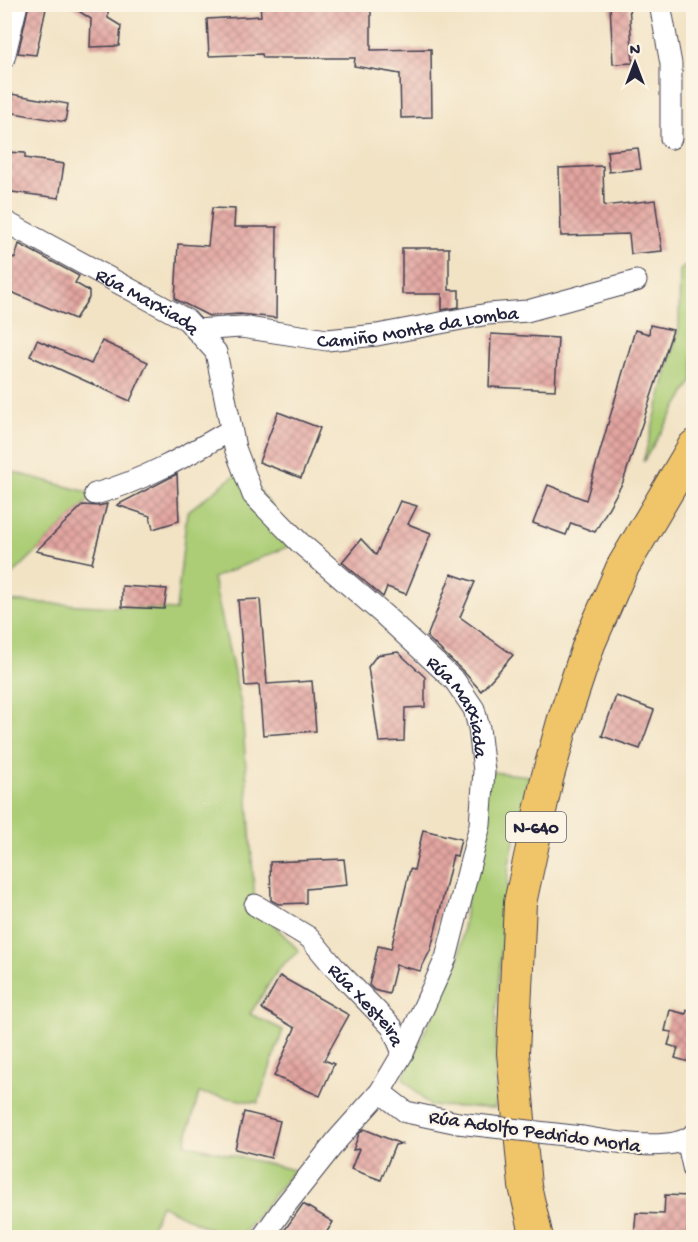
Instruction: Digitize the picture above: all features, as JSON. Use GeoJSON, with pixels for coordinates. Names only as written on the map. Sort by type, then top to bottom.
{"type":"FeatureCollection","features":[{"type":"Feature","properties":{"kind":"highway","name":"N-640"},"geometry":{"type":"LineString","coordinates":[[537,1238],[525,1186],[513,1053],[520,903],[546,779],[562,722],[589,644],[622,568],[693,446]]}},
{"type":"Feature","properties":{"kind":"street"},"geometry":{"type":"LineString","coordinates":[[4,58],[17,4]]}},
{"type":"Feature","properties":{"kind":"street"},"geometry":{"type":"LineString","coordinates":[[660,4],[671,64],[671,138]]}},
{"type":"Feature","properties":{"kind":"street","name":"Rúa Marxiada"},"geometry":{"type":"LineString","coordinates":[[4,221],[187,320],[216,352],[235,448],[253,495],[299,542],[384,615],[455,681],[474,709],[479,728],[484,771],[480,825],[446,957],[403,1053]]}},
{"type":"Feature","properties":{"kind":"street","name":"Camiño Monte da Lomba"},"geometry":{"type":"LineString","coordinates":[[196,330],[241,327],[327,339],[377,335],[488,314],[527,311],[636,281]]}},
{"type":"Feature","properties":{"kind":"street"},"geometry":{"type":"LineString","coordinates":[[95,494],[110,490],[182,459],[231,430]]}},
{"type":"Feature","properties":{"kind":"street","name":"Rúa Xesteira"},"geometry":{"type":"LineString","coordinates":[[255,905],[310,938],[334,967],[392,1027],[403,1053],[380,1092],[338,1139],[284,1206],[262,1238]]}},
{"type":"Feature","properties":{"kind":"street","name":"Rúa Adolfo Pedrido Morla"},"geometry":{"type":"LineString","coordinates":[[380,1092],[406,1112],[458,1123],[650,1145],[690,1137]]}},
{"type":"Feature","properties":{"kind":"street"},"geometry":{"type":"LineString","coordinates":[[690,1137],[693,1171]]}},
{"type":"Feature","properties":{"kind":"green space"},"geometry":{"type":"Polygon","coordinates":[[[693,260],[693,380],[643,462],[679,328],[680,270],[693,260]]]}},
{"type":"Feature","properties":{"kind":"green space"},"geometry":{"type":"Polygon","coordinates":[[[243,469],[299,542],[213,578],[242,709],[255,905],[299,951],[279,968],[250,1014],[283,1030],[258,1103],[199,1093],[185,1144],[294,1170],[240,1237],[226,1237],[161,1205],[148,1237],[5,1237],[4,601],[176,610],[187,512],[243,469]]]}},
{"type":"Feature","properties":{"kind":"green space"},"geometry":{"type":"Polygon","coordinates":[[[5,470],[95,494],[5,582],[5,470]]]}},
{"type":"Feature","properties":{"kind":"green space"},"geometry":{"type":"Polygon","coordinates":[[[484,771],[529,776],[509,864],[496,1008],[495,1108],[430,1106],[403,1078],[459,959],[484,771]]]}},
{"type":"Feature","properties":{"kind":"building"},"geometry":{"type":"Polygon","coordinates":[[[29,4],[47,4],[36,55],[18,53],[29,4]]]}},
{"type":"Feature","properties":{"kind":"building"},"geometry":{"type":"Polygon","coordinates":[[[68,4],[108,4],[108,18],[121,26],[119,46],[90,47],[91,19],[68,4]]]}},
{"type":"Feature","properties":{"kind":"building"},"geometry":{"type":"Polygon","coordinates":[[[260,4],[371,4],[371,50],[431,49],[432,117],[401,118],[400,74],[354,66],[355,58],[263,58],[262,54],[209,56],[207,19],[261,16],[260,4]]]}},
{"type":"Feature","properties":{"kind":"building"},"geometry":{"type":"Polygon","coordinates":[[[610,4],[629,4],[633,63],[613,64],[610,4]]]}},
{"type":"Feature","properties":{"kind":"building"},"geometry":{"type":"Polygon","coordinates":[[[11,94],[68,104],[65,122],[8,112],[11,94]]]}},
{"type":"Feature","properties":{"kind":"building"},"geometry":{"type":"Polygon","coordinates":[[[638,148],[641,169],[609,172],[607,151],[638,148]]]}},
{"type":"Feature","properties":{"kind":"building"},"geometry":{"type":"Polygon","coordinates":[[[4,152],[25,153],[25,158],[64,164],[59,198],[4,191],[4,152]]]}},
{"type":"Feature","properties":{"kind":"building"},"geometry":{"type":"Polygon","coordinates":[[[603,166],[604,206],[655,200],[662,251],[631,254],[629,234],[561,236],[559,168],[603,166]]]}},
{"type":"Feature","properties":{"kind":"building"},"geometry":{"type":"Polygon","coordinates":[[[212,208],[235,209],[234,227],[277,227],[276,318],[240,314],[209,316],[175,299],[178,244],[208,246],[212,208]]]}},
{"type":"Feature","properties":{"kind":"building"},"geometry":{"type":"Polygon","coordinates":[[[19,244],[79,276],[75,283],[89,291],[89,298],[75,319],[4,289],[4,255],[15,258],[19,244]]]}},
{"type":"Feature","properties":{"kind":"building"},"geometry":{"type":"Polygon","coordinates":[[[402,248],[449,248],[449,290],[459,290],[459,307],[442,310],[442,294],[402,294],[402,248]]]}},
{"type":"Feature","properties":{"kind":"building"},"geometry":{"type":"Polygon","coordinates":[[[650,325],[673,330],[623,482],[595,532],[571,523],[566,535],[533,523],[548,485],[586,500],[635,330],[649,334],[650,325]]]}},
{"type":"Feature","properties":{"kind":"building"},"geometry":{"type":"Polygon","coordinates":[[[491,334],[558,338],[555,390],[489,387],[491,334]]]}},
{"type":"Feature","properties":{"kind":"building"},"geometry":{"type":"Polygon","coordinates":[[[37,340],[91,364],[102,341],[148,362],[130,401],[30,356],[37,340]]]}},
{"type":"Feature","properties":{"kind":"building"},"geometry":{"type":"Polygon","coordinates":[[[278,412],[320,428],[301,478],[259,462],[278,412]]]}},
{"type":"Feature","properties":{"kind":"building"},"geometry":{"type":"Polygon","coordinates":[[[177,474],[179,521],[153,529],[150,516],[117,505],[177,474]]]}},
{"type":"Feature","properties":{"kind":"building"},"geometry":{"type":"Polygon","coordinates":[[[400,501],[417,506],[408,524],[431,533],[406,594],[387,587],[383,597],[342,562],[361,539],[376,555],[400,501]]]}},
{"type":"Feature","properties":{"kind":"building"},"geometry":{"type":"Polygon","coordinates":[[[107,504],[92,563],[36,551],[83,505],[107,504]]]}},
{"type":"Feature","properties":{"kind":"building"},"geometry":{"type":"Polygon","coordinates":[[[451,574],[475,582],[460,617],[513,655],[481,691],[427,637],[451,574]]]}},
{"type":"Feature","properties":{"kind":"building"},"geometry":{"type":"Polygon","coordinates":[[[122,586],[167,589],[164,609],[122,607],[122,586]]]}},
{"type":"Feature","properties":{"kind":"building"},"geometry":{"type":"Polygon","coordinates":[[[260,599],[267,684],[312,681],[316,731],[263,735],[259,685],[245,686],[238,600],[260,599]]]}},
{"type":"Feature","properties":{"kind":"building"},"geometry":{"type":"Polygon","coordinates":[[[398,652],[425,677],[425,707],[405,708],[404,741],[379,742],[368,667],[377,655],[398,652]]]}},
{"type":"Feature","properties":{"kind":"building"},"geometry":{"type":"Polygon","coordinates":[[[616,696],[654,710],[640,749],[602,736],[616,696]]]}},
{"type":"Feature","properties":{"kind":"building"},"geometry":{"type":"Polygon","coordinates":[[[423,830],[461,839],[457,856],[453,855],[431,949],[420,971],[396,965],[389,994],[374,990],[369,985],[378,946],[391,949],[410,869],[414,870],[423,830]]]}},
{"type":"Feature","properties":{"kind":"building"},"geometry":{"type":"Polygon","coordinates":[[[344,859],[347,885],[306,889],[306,903],[278,904],[271,900],[270,862],[344,859]]]}},
{"type":"Feature","properties":{"kind":"building"},"geometry":{"type":"Polygon","coordinates":[[[280,976],[349,1015],[324,1060],[334,1064],[320,1096],[274,1076],[295,1028],[262,1009],[280,976]]]}},
{"type":"Feature","properties":{"kind":"building"},"geometry":{"type":"Polygon","coordinates":[[[670,1010],[686,1014],[687,1010],[693,1011],[693,1063],[675,1058],[678,1048],[668,1045],[672,1032],[665,1031],[670,1010]]]}},
{"type":"Feature","properties":{"kind":"building"},"geometry":{"type":"Polygon","coordinates":[[[244,1112],[280,1121],[271,1158],[235,1149],[244,1112]]]}},
{"type":"Feature","properties":{"kind":"building"},"geometry":{"type":"Polygon","coordinates":[[[364,1129],[401,1144],[395,1145],[381,1180],[351,1169],[359,1149],[353,1150],[359,1134],[364,1129]]]}},
{"type":"Feature","properties":{"kind":"building"},"geometry":{"type":"Polygon","coordinates":[[[665,1195],[689,1196],[687,1238],[634,1238],[636,1213],[664,1214],[665,1195]]]}},
{"type":"Feature","properties":{"kind":"building"},"geometry":{"type":"Polygon","coordinates":[[[303,1204],[333,1222],[323,1238],[279,1238],[303,1204]]]}}]}
